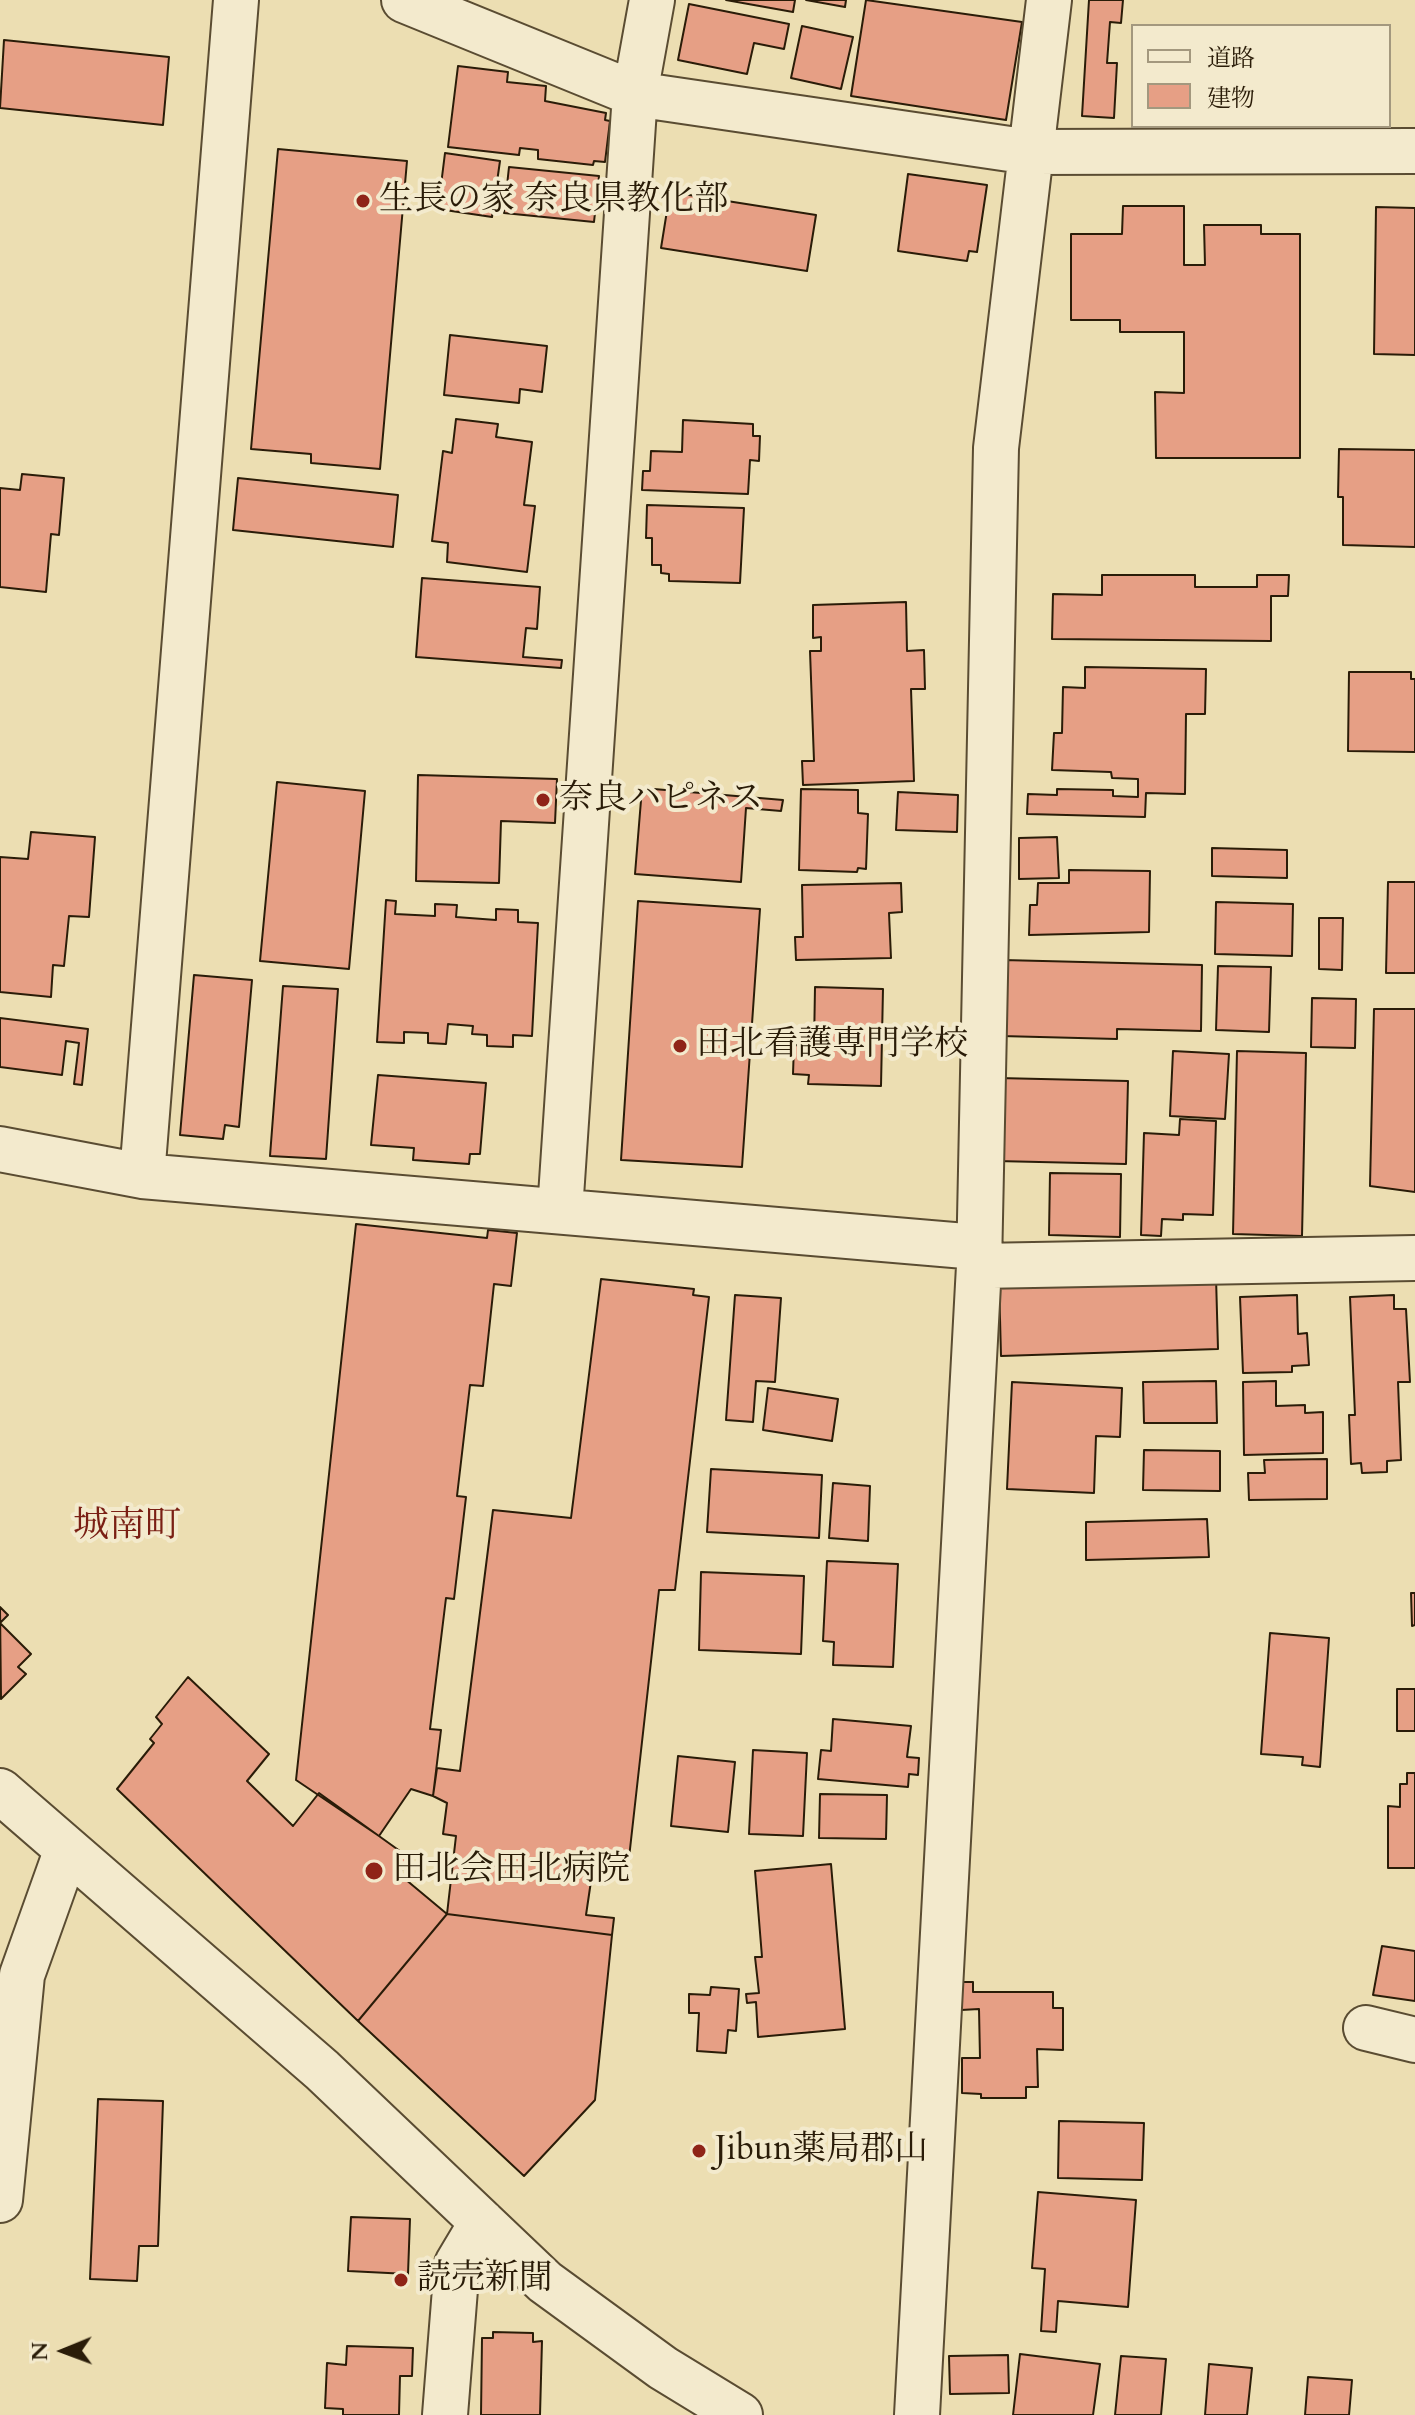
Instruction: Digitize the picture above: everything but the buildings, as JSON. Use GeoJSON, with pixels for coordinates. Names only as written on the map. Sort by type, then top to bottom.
{"type":"FeatureCollection","features":[{"type":"Feature","properties":{"kind":"street"},"geometry":{"type":"LineString","coordinates":[[142,1176],[236,0]]}},
{"type":"Feature","properties":{"kind":"street"},"geometry":{"type":"LineString","coordinates":[[404,0],[635,94],[1030,152],[1415,151]]}},
{"type":"Feature","properties":{"kind":"street"},"geometry":{"type":"LineString","coordinates":[[560,1211],[635,94],[652,0]]}},
{"type":"Feature","properties":{"kind":"street"},"geometry":{"type":"LineString","coordinates":[[917,2415],[978,1256],[996,448],[1049,0]]}},
{"type":"Feature","properties":{"kind":"street"},"geometry":{"type":"LineString","coordinates":[[0,1149],[142,1176],[560,1211],[978,1256],[1415,1258]]}},
{"type":"Feature","properties":{"kind":"street"},"geometry":{"type":"LineString","coordinates":[[0,1791],[322,2070],[545,2282],[663,2368],[740,2415]]}},
{"type":"Feature","properties":{"kind":"street"},"geometry":{"type":"LineString","coordinates":[[0,2200],[22,1975],[67,1849]]}},
{"type":"Feature","properties":{"kind":"street"},"geometry":{"type":"LineString","coordinates":[[1366,2028],[1415,2040]]}},
{"type":"Feature","properties":{"kind":"street"},"geometry":{"type":"LineString","coordinates":[[445,2415],[457,2264],[482,2222]]}},
{"type":"Feature","properties":{"kind":"place","name":"生長の家 奈良県教化部"},"geometry":{"type":"Point","coordinates":[363,201]}},
{"type":"Feature","properties":{"kind":"place","name":"奈良ハピネス"},"geometry":{"type":"Point","coordinates":[543,800]}},
{"type":"Feature","properties":{"kind":"place","name":"田北看護専門学校"},"geometry":{"type":"Point","coordinates":[680,1046]}},
{"type":"Feature","properties":{"kind":"place","name":"田北会田北病院"},"geometry":{"type":"Point","coordinates":[374,1871]}},
{"type":"Feature","properties":{"kind":"place","name":"Jibun薬局郡山"},"geometry":{"type":"Point","coordinates":[699,2151]}},
{"type":"Feature","properties":{"kind":"place","name":"読売新聞"},"geometry":{"type":"Point","coordinates":[401,2280]}},
{"type":"Feature","properties":{"kind":"district","name":"城南町"},"geometry":{"type":"Point","coordinates":[127,1528]}}]}
